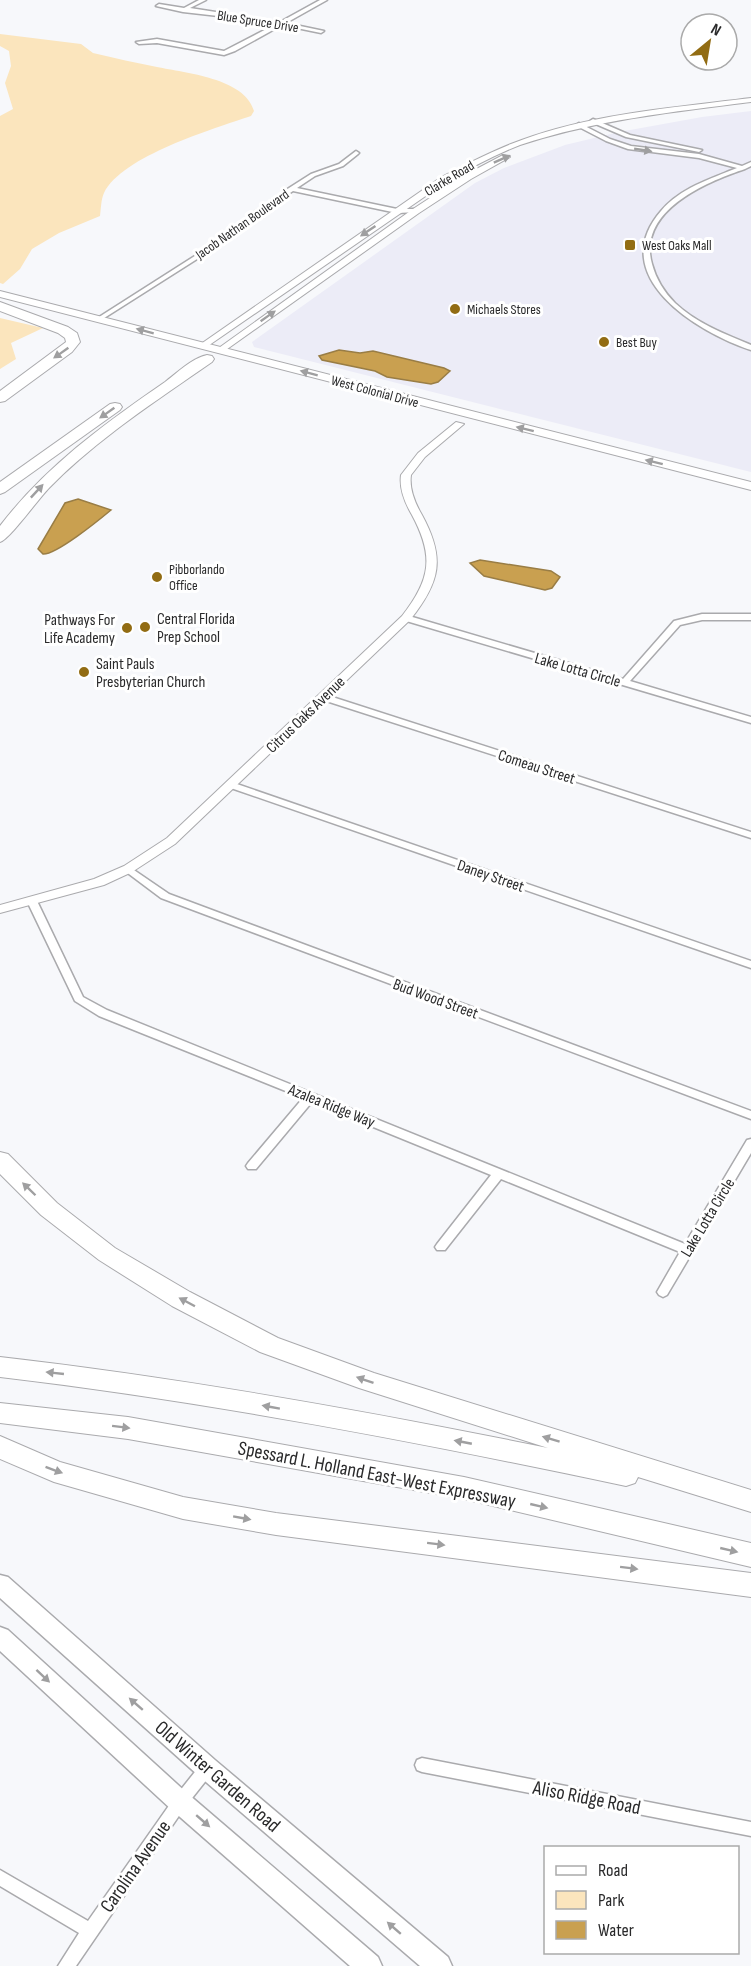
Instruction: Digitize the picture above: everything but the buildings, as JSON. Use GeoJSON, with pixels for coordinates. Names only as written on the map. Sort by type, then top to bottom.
{"type":"FeatureCollection","features":[{"type":"Feature","properties":{"kind":"highway","name":"West Colonial Drive"},"geometry":{"type":"LineString","coordinates":[[0,294],[99,319],[205,353],[422,415],[463,419]]}},
{"type":"Feature","properties":{"kind":"highway","name":"West Colonial Drive"},"geometry":{"type":"LineString","coordinates":[[0,306],[205,353],[463,419],[751,497]]}},
{"type":"Feature","properties":{"kind":"highway"},"geometry":{"type":"LineString","coordinates":[[0,306],[63,330],[72,336],[73,342],[67,349],[0,398]]}},
{"type":"Feature","properties":{"kind":"highway"},"geometry":{"type":"LineString","coordinates":[[0,489],[205,353]]}},
{"type":"Feature","properties":{"kind":"highway"},"geometry":{"type":"LineString","coordinates":[[0,537],[38,489],[72,458],[205,353]]}},
{"type":"Feature","properties":{"kind":"highway"},"geometry":{"type":"LineString","coordinates":[[463,419],[502,423],[751,486]]}},
{"type":"Feature","properties":{"kind":"highway"},"geometry":{"type":"LineString","coordinates":[[0,1160],[49,1209],[107,1254],[182,1299],[269,1345],[368,1381],[749,1501]]}},
{"type":"Feature","properties":{"kind":"highway"},"geometry":{"type":"LineString","coordinates":[[0,1367],[110,1379],[280,1409],[534,1455],[749,1501]]}},
{"type":"Feature","properties":{"kind":"highway","name":"Spessard L. Holland East-West Expressway"},"geometry":{"type":"LineString","coordinates":[[0,1413],[128,1428],[464,1488],[751,1555]]}},
{"type":"Feature","properties":{"kind":"highway"},"geometry":{"type":"LineString","coordinates":[[0,1447],[54,1471],[183,1508],[276,1524],[751,1585]]}},
{"type":"Feature","properties":{"kind":"main road","name":"Old Winter Garden Road"},"geometry":{"type":"LineString","coordinates":[[0,1584],[207,1768],[439,1966]]}},
{"type":"Feature","properties":{"kind":"main road"},"geometry":{"type":"LineString","coordinates":[[0,1637],[180,1802],[369,1966]]}},
{"type":"Feature","properties":{"kind":"street"},"geometry":{"type":"LineString","coordinates":[[183,10],[203,0]]}},
{"type":"Feature","properties":{"kind":"street"},"geometry":{"type":"LineString","coordinates":[[139,42],[157,41],[224,53],[234,50],[324,0]]}},
{"type":"Feature","properties":{"kind":"street","name":"Blue Spruce Drive"},"geometry":{"type":"LineString","coordinates":[[159,6],[244,16],[321,31]]}},
{"type":"Feature","properties":{"kind":"street","name":"Clarke Road"},"geometry":{"type":"LineString","coordinates":[[205,353],[400,209],[456,172],[484,157],[519,143],[579,125],[751,100]]}},
{"type":"Feature","properties":{"kind":"street","name":"Clarke Road"},"geometry":{"type":"LineString","coordinates":[[205,353],[416,211],[468,177],[498,161],[591,125],[603,127],[751,106]]}},
{"type":"Feature","properties":{"kind":"street"},"geometry":{"type":"LineString","coordinates":[[591,125],[608,140],[630,148],[699,156],[748,166]]}},
{"type":"Feature","properties":{"kind":"street"},"geometry":{"type":"LineString","coordinates":[[603,127],[628,136],[709,152],[748,166]]}},
{"type":"Feature","properties":{"kind":"street","name":"Jacob Nathan Boulevard"},"geometry":{"type":"LineString","coordinates":[[99,319],[236,232],[253,215],[294,187],[313,175],[341,165],[356,153]]}},
{"type":"Feature","properties":{"kind":"street"},"geometry":{"type":"LineString","coordinates":[[748,166],[701,185],[667,207],[648,237],[646,254],[651,273],[663,294],[689,317],[751,348]]}},
{"type":"Feature","properties":{"kind":"street"},"geometry":{"type":"LineString","coordinates":[[294,187],[416,211]]}},
{"type":"Feature","properties":{"kind":"street","name":"Citrus Oaks Avenue"},"geometry":{"type":"LineString","coordinates":[[0,909],[99,882],[128,869],[171,841],[406,618],[424,595],[431,580],[433,557],[428,538],[411,504],[406,487],[406,474],[413,463],[463,419]]}},
{"type":"Feature","properties":{"kind":"street"},"geometry":{"type":"LineString","coordinates":[[625,682],[677,623],[685,619],[702,617],[751,617]]}},
{"type":"Feature","properties":{"kind":"street","name":"Lake Lotta Circle"},"geometry":{"type":"LineString","coordinates":[[406,618],[751,720]]}},
{"type":"Feature","properties":{"kind":"street","name":"Comeau Street"},"geometry":{"type":"LineString","coordinates":[[323,697],[751,835]]}},
{"type":"Feature","properties":{"kind":"street","name":"Daney Street"},"geometry":{"type":"LineString","coordinates":[[231,785],[751,965]]}},
{"type":"Feature","properties":{"kind":"street","name":"Bud Wood Street"},"geometry":{"type":"LineString","coordinates":[[128,869],[165,896],[751,1115]]}},
{"type":"Feature","properties":{"kind":"street","name":"Azalea Ridge Way"},"geometry":{"type":"LineString","coordinates":[[32,901],[79,999],[103,1013],[687,1250]]}},
{"type":"Feature","properties":{"kind":"street"},"geometry":{"type":"LineString","coordinates":[[252,1166],[310,1097]]}},
{"type":"Feature","properties":{"kind":"street","name":"Lake Lotta Circle"},"geometry":{"type":"LineString","coordinates":[[663,1292],[751,1143]]}},
{"type":"Feature","properties":{"kind":"street"},"geometry":{"type":"LineString","coordinates":[[441,1247],[499,1173]]}},
{"type":"Feature","properties":{"kind":"street","name":"Aliso Ridge Road"},"geometry":{"type":"LineString","coordinates":[[422,1765],[751,1829]]}},
{"type":"Feature","properties":{"kind":"street","name":"Carolina Avenue"},"geometry":{"type":"LineString","coordinates":[[66,1966],[180,1802],[207,1768]]}},
{"type":"Feature","properties":{"kind":"street"},"geometry":{"type":"LineString","coordinates":[[0,1877],[89,1930]]}},
{"type":"Feature","properties":{"kind":"shaded area"},"geometry":{"type":"Polygon","coordinates":[[[751,111],[751,472],[254,347],[252,342],[475,183],[504,168],[565,145],[619,132],[751,111]]]}},
{"type":"Feature","properties":{"kind":"green space"},"geometry":{"type":"Polygon","coordinates":[[[0,34],[81,44],[93,53],[213,79],[239,91],[254,111],[251,116],[170,145],[129,167],[114,180],[104,193],[100,216],[59,233],[32,249],[20,269],[3,284],[0,283],[0,116],[13,109],[5,83],[11,66],[9,51],[0,46],[0,34]]]}},
{"type":"Feature","properties":{"kind":"green space"},"geometry":{"type":"Polygon","coordinates":[[[0,318],[43,328],[11,343],[16,359],[0,369],[0,318]]]}},
{"type":"Feature","properties":{"kind":"water"},"geometry":{"type":"Polygon","coordinates":[[[339,350],[360,353],[373,351],[450,371],[438,382],[431,384],[387,377],[375,371],[322,360],[319,356],[339,350]]]}},
{"type":"Feature","properties":{"kind":"water"},"geometry":{"type":"Polygon","coordinates":[[[78,499],[111,510],[67,543],[43,554],[38,549],[65,503],[78,499]]]}},
{"type":"Feature","properties":{"kind":"water"},"geometry":{"type":"Polygon","coordinates":[[[480,560],[551,571],[560,577],[552,588],[545,590],[484,576],[470,563],[480,560]]]}},
{"type":"Feature","properties":{"kind":"place","name":"West Oaks Mall"},"geometry":{"type":"Point","coordinates":[630,245]}},
{"type":"Feature","properties":{"kind":"place","name":"Michaels Stores"},"geometry":{"type":"Point","coordinates":[455,309]}},
{"type":"Feature","properties":{"kind":"place","name":"Best Buy"},"geometry":{"type":"Point","coordinates":[604,342]}},
{"type":"Feature","properties":{"kind":"place","name":"Pibborlando Office"},"geometry":{"type":"Point","coordinates":[157,577]}},
{"type":"Feature","properties":{"kind":"place","name":"Central Florida Prep School"},"geometry":{"type":"Point","coordinates":[145,627]}},
{"type":"Feature","properties":{"kind":"place","name":"Pathways For Life Academy"},"geometry":{"type":"Point","coordinates":[127,628]}},
{"type":"Feature","properties":{"kind":"place","name":"Saint Pauls Presbyterian Church"},"geometry":{"type":"Point","coordinates":[84,672]}}]}
